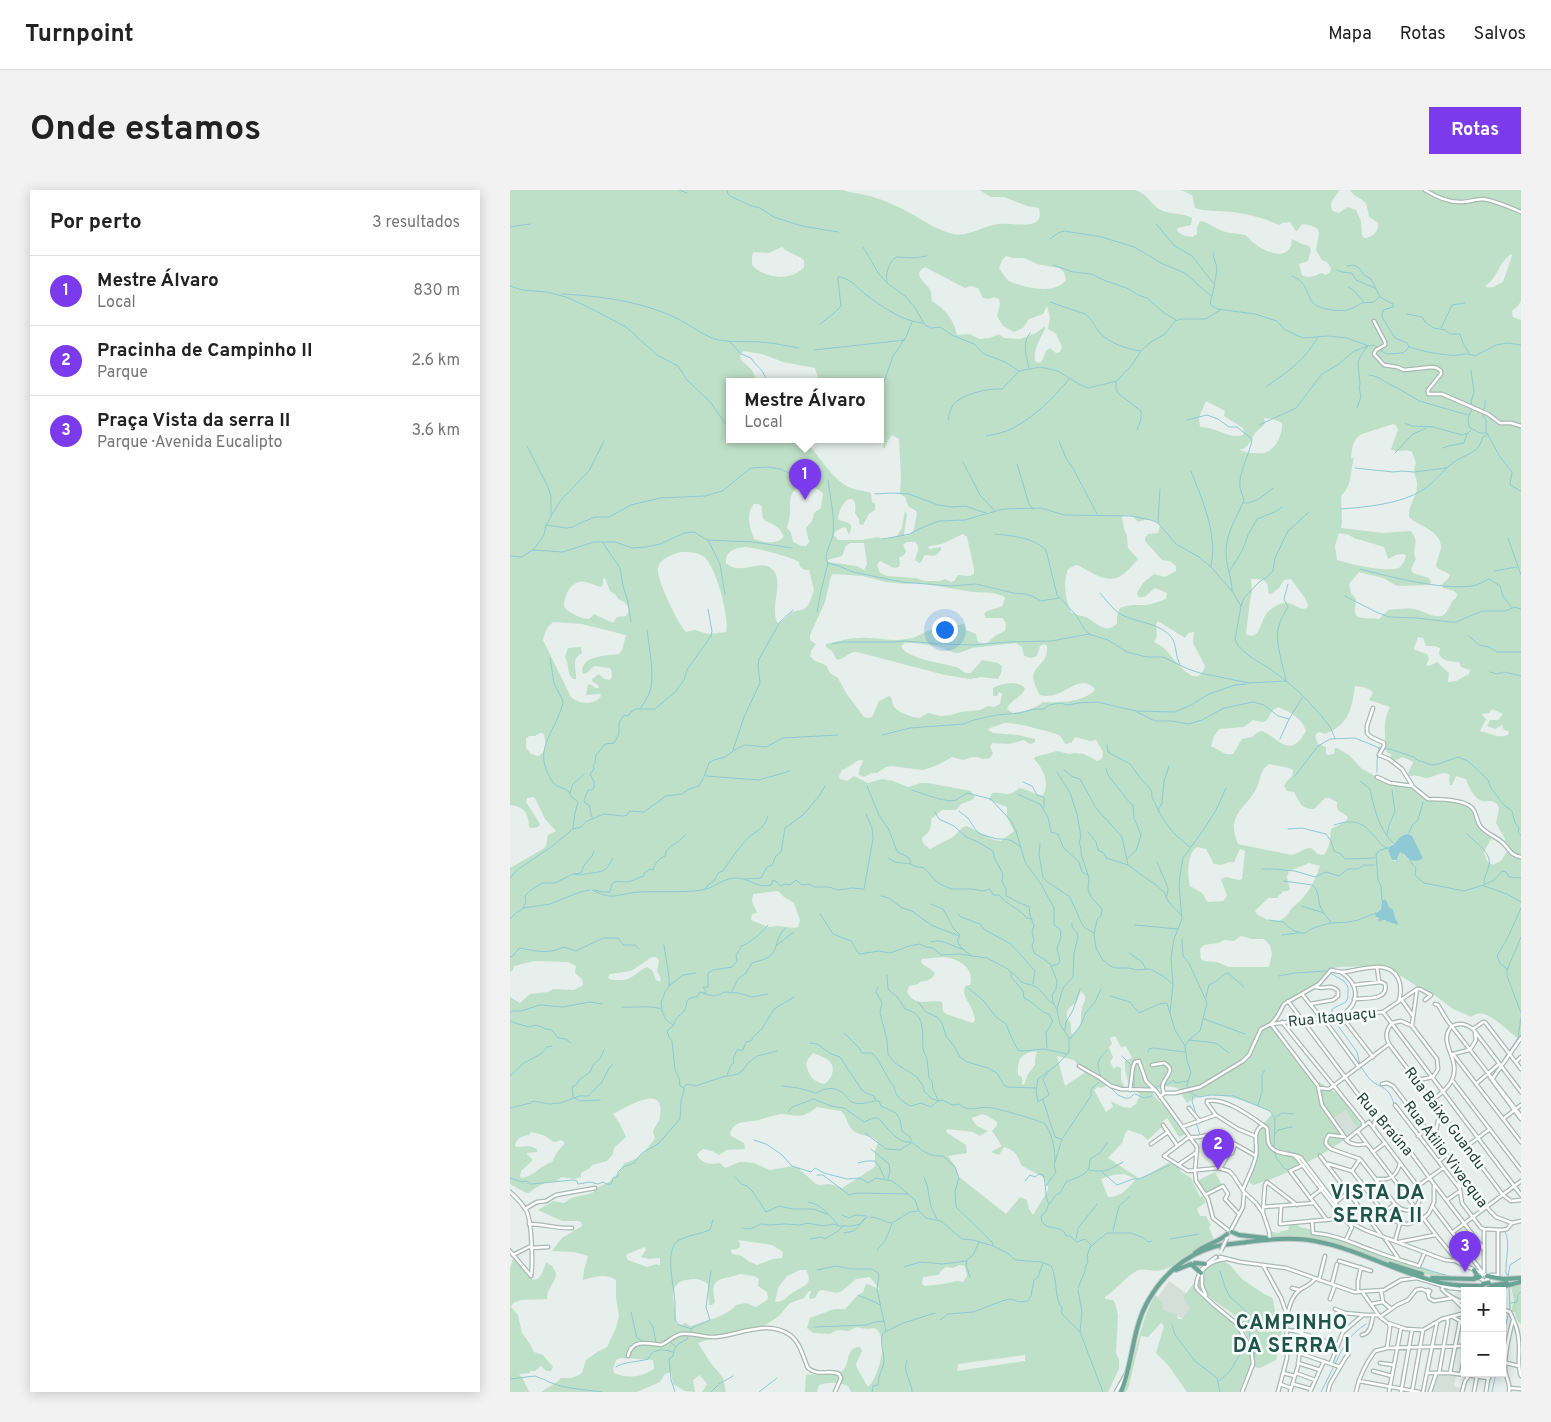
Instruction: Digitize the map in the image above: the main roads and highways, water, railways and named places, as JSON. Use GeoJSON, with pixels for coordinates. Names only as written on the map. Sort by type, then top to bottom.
{"type":"FeatureCollection","features":[{"type":"Feature","properties":{"kind":"main road"},"geometry":{"type":"LineString","coordinates":[[1192,1257],[1206,1245],[1229,1233],[1269,1239],[1315,1241],[1384,1263],[1417,1278]]}},
{"type":"Feature","properties":{"kind":"main road"},"geometry":{"type":"LineString","coordinates":[[1121,1392],[1142,1314],[1153,1292],[1171,1271],[1201,1252],[1219,1246],[1269,1239]]}},
{"type":"Feature","properties":{"kind":"main road"},"geometry":{"type":"LineString","coordinates":[[1171,1271],[1191,1264],[1201,1271],[1194,1260],[1201,1252]]}},
{"type":"Feature","properties":{"kind":"main road"},"geometry":{"type":"LineString","coordinates":[[1195,1263],[1205,1264]]}},
{"type":"Feature","properties":{"kind":"main road"},"geometry":{"type":"LineString","coordinates":[[1384,1263],[1396,1265],[1432,1278],[1485,1286]]}},
{"type":"Feature","properties":{"kind":"main road"},"geometry":{"type":"LineString","coordinates":[[1395,1268],[1441,1283],[1463,1286],[1485,1286],[1521,1279]]}},
{"type":"Feature","properties":{"kind":"main road"},"geometry":{"type":"LineString","coordinates":[[1432,1278],[1473,1279],[1481,1273]]}},
{"type":"Feature","properties":{"kind":"main road"},"geometry":{"type":"LineString","coordinates":[[1473,1279],[1481,1273]]}},
{"type":"Feature","properties":{"kind":"main road"},"geometry":{"type":"LineString","coordinates":[[1481,1273],[1504,1283]]}},
{"type":"Feature","properties":{"kind":"water"},"geometry":{"type":"Polygon","coordinates":[[[1408,834],[1412,836],[1423,858],[1415,861],[1400,852],[1397,860],[1392,860],[1389,847],[1395,844],[1402,836],[1408,834]]]}},
{"type":"Feature","properties":{"kind":"water"},"geometry":{"type":"Polygon","coordinates":[[[1382,900],[1386,900],[1389,907],[1393,910],[1398,922],[1397,925],[1384,920],[1378,922],[1379,918],[1375,914],[1381,909],[1382,900]]]}},
{"type":"Feature","properties":{"kind":"waterway"},"geometry":{"type":"LineString","coordinates":[[679,190],[687,193]]}},
{"type":"Feature","properties":{"kind":"waterway"},"geometry":{"type":"LineString","coordinates":[[727,190],[728,194],[732,197],[760,208],[774,217],[802,226],[838,232]]}},
{"type":"Feature","properties":{"kind":"waterway"},"geometry":{"type":"LineString","coordinates":[[510,227],[530,224]]}},
{"type":"Feature","properties":{"kind":"waterway"},"geometry":{"type":"LineString","coordinates":[[1156,224],[1175,246],[1192,256],[1213,283]]}},
{"type":"Feature","properties":{"kind":"waterway"},"geometry":{"type":"LineString","coordinates":[[1050,239],[1064,231],[1102,237],[1134,247],[1163,264],[1185,273],[1211,296]]}},
{"type":"Feature","properties":{"kind":"waterway"},"geometry":{"type":"LineString","coordinates":[[863,247],[879,274],[887,283],[905,296],[925,325],[931,328],[940,327],[952,335],[974,344],[984,354],[1005,362],[1019,371]]}},
{"type":"Feature","properties":{"kind":"waterway"},"geometry":{"type":"LineString","coordinates":[[1213,253],[1217,269],[1210,302],[1217,309],[1255,314],[1277,321],[1285,330],[1303,338],[1328,336],[1347,338],[1369,346],[1374,345],[1386,354],[1403,353],[1409,347]]}},
{"type":"Feature","properties":{"kind":"waterway"},"geometry":{"type":"LineString","coordinates":[[887,282],[888,268],[896,257],[914,258],[927,256]]}},
{"type":"Feature","properties":{"kind":"waterway"},"geometry":{"type":"LineString","coordinates":[[1053,265],[1073,272],[1091,274],[1127,288],[1147,298],[1176,320]]}},
{"type":"Feature","properties":{"kind":"waterway"},"geometry":{"type":"LineString","coordinates":[[1347,266],[1353,265],[1359,268],[1364,275],[1371,279],[1380,297],[1393,304],[1393,307],[1383,310],[1382,317],[1395,338],[1407,343],[1409,347],[1439,354],[1468,354],[1475,356],[1496,345],[1507,343],[1521,345]]}},
{"type":"Feature","properties":{"kind":"waterway"},"geometry":{"type":"LineString","coordinates":[[1337,270],[1352,273],[1356,280],[1375,288]]}},
{"type":"Feature","properties":{"kind":"waterway"},"geometry":{"type":"LineString","coordinates":[[1292,276],[1304,285],[1313,303],[1324,308],[1344,311],[1362,303],[1374,302],[1379,297]]}},
{"type":"Feature","properties":{"kind":"waterway"},"geometry":{"type":"LineString","coordinates":[[820,324],[841,306],[838,277],[849,281],[892,312],[914,322],[922,323]]}},
{"type":"Feature","properties":{"kind":"waterway"},"geometry":{"type":"LineString","coordinates":[[510,286],[522,290],[547,292],[566,297],[626,327],[657,355],[678,366],[687,380],[711,403],[726,424]]}},
{"type":"Feature","properties":{"kind":"waterway"},"geometry":{"type":"LineString","coordinates":[[1348,287],[1364,302]]}},
{"type":"Feature","properties":{"kind":"waterway"},"geometry":{"type":"LineString","coordinates":[[562,294],[605,298],[661,311],[715,339],[766,342],[799,348]]}},
{"type":"Feature","properties":{"kind":"waterway"},"geometry":{"type":"LineString","coordinates":[[1050,302],[1085,314],[1108,340],[1140,351]]}},
{"type":"Feature","properties":{"kind":"waterway"},"geometry":{"type":"LineString","coordinates":[[1441,328],[1452,305],[1465,303]]}},
{"type":"Feature","properties":{"kind":"waterway"},"geometry":{"type":"LineString","coordinates":[[948,420],[956,402],[978,392],[1002,389],[1019,371],[1040,367],[1058,371],[1088,388],[1117,381],[1131,366],[1141,351],[1151,342],[1165,334],[1175,321],[1181,319],[1206,319],[1220,310]]}},
{"type":"Feature","properties":{"kind":"waterway"},"geometry":{"type":"LineString","coordinates":[[1407,314],[1422,317],[1425,322],[1434,328],[1445,330],[1450,334],[1460,334],[1469,353]]}},
{"type":"Feature","properties":{"kind":"waterway"},"geometry":{"type":"LineString","coordinates":[[884,382],[893,356],[906,337],[912,322]]}},
{"type":"Feature","properties":{"kind":"waterway"},"geometry":{"type":"LineString","coordinates":[[1029,368],[1025,345],[1030,333]]}},
{"type":"Feature","properties":{"kind":"waterway"},"geometry":{"type":"LineString","coordinates":[[1267,386],[1301,359],[1318,337]]}},
{"type":"Feature","properties":{"kind":"waterway"},"geometry":{"type":"LineString","coordinates":[[814,350],[905,340]]}},
{"type":"Feature","properties":{"kind":"waterway"},"geometry":{"type":"LineString","coordinates":[[730,342],[741,354],[751,358],[762,370],[766,378]]}},
{"type":"Feature","properties":{"kind":"waterway"},"geometry":{"type":"LineString","coordinates":[[1357,408],[1361,397],[1358,362],[1368,346]]}},
{"type":"Feature","properties":{"kind":"waterway"},"geometry":{"type":"LineString","coordinates":[[1259,425],[1296,408],[1322,374],[1339,364],[1354,351],[1368,346]]}},
{"type":"Feature","properties":{"kind":"waterway"},"geometry":{"type":"LineString","coordinates":[[1471,370],[1474,392],[1472,405]]}},
{"type":"Feature","properties":{"kind":"waterway"},"geometry":{"type":"LineString","coordinates":[[1369,375],[1379,378],[1419,401],[1468,415]]}},
{"type":"Feature","properties":{"kind":"waterway"},"geometry":{"type":"LineString","coordinates":[[986,436],[1010,430],[1021,424],[1050,400],[1069,379]]}},
{"type":"Feature","properties":{"kind":"waterway"},"geometry":{"type":"LineString","coordinates":[[1116,382],[1116,390],[1119,394],[1141,411],[1141,419],[1137,430]]}},
{"type":"Feature","properties":{"kind":"waterway"},"geometry":{"type":"LineString","coordinates":[[1485,400],[1482,414],[1486,420],[1486,432]]}},
{"type":"Feature","properties":{"kind":"waterway"},"geometry":{"type":"LineString","coordinates":[[1472,409],[1468,418],[1469,427],[1480,433],[1487,433],[1500,457],[1512,472],[1510,485],[1521,491]]}},
{"type":"Feature","properties":{"kind":"waterway"},"geometry":{"type":"LineString","coordinates":[[1187,420],[1207,415],[1218,419],[1229,427],[1237,427],[1252,439],[1242,469],[1240,482],[1244,500],[1232,527],[1226,548],[1232,590]]}},
{"type":"Feature","properties":{"kind":"waterway"},"geometry":{"type":"LineString","coordinates":[[1405,423],[1412,426],[1433,427],[1462,435],[1471,430]]}},
{"type":"Feature","properties":{"kind":"waterway"},"geometry":{"type":"LineString","coordinates":[[1395,453],[1413,434],[1426,428]]}},
{"type":"Feature","properties":{"kind":"waterway"},"geometry":{"type":"LineString","coordinates":[[1443,448],[1464,443],[1467,434]]}},
{"type":"Feature","properties":{"kind":"waterway"},"geometry":{"type":"LineString","coordinates":[[1341,509],[1394,502],[1414,495],[1427,487],[1454,462],[1479,447],[1482,438],[1488,434]]}},
{"type":"Feature","properties":{"kind":"waterway"},"geometry":{"type":"LineString","coordinates":[[510,556],[522,557],[534,549],[544,535],[546,525],[560,501],[589,471],[604,441]]}},
{"type":"Feature","properties":{"kind":"waterway"},"geometry":{"type":"LineString","coordinates":[[1059,441],[1066,458],[1097,514]]}},
{"type":"Feature","properties":{"kind":"waterway"},"geometry":{"type":"LineString","coordinates":[[527,446],[548,487],[551,497],[551,514]]}},
{"type":"Feature","properties":{"kind":"waterway"},"geometry":{"type":"LineString","coordinates":[[963,462],[980,495],[994,510]]}},
{"type":"Feature","properties":{"kind":"waterway"},"geometry":{"type":"LineString","coordinates":[[1017,464],[1029,504],[1033,509]]}},
{"type":"Feature","properties":{"kind":"waterway"},"geometry":{"type":"LineString","coordinates":[[546,525],[573,527],[595,517],[609,517],[631,505],[660,498],[705,496],[722,491],[751,468],[768,467],[781,469],[797,477]]}},
{"type":"Feature","properties":{"kind":"waterway"},"geometry":{"type":"LineString","coordinates":[[1355,468],[1393,472],[1414,472],[1446,468]]}},
{"type":"Feature","properties":{"kind":"waterway"},"geometry":{"type":"LineString","coordinates":[[1191,471],[1211,530],[1213,554],[1211,566]]}},
{"type":"Feature","properties":{"kind":"waterway"},"geometry":{"type":"LineString","coordinates":[[817,612],[828,563],[826,557],[833,534],[833,513],[828,480]]}},
{"type":"Feature","properties":{"kind":"waterway"},"geometry":{"type":"LineString","coordinates":[[1243,503],[1255,501],[1273,488]]}},
{"type":"Feature","properties":{"kind":"waterway"},"geometry":{"type":"LineString","coordinates":[[1158,522],[1160,489]]}},
{"type":"Feature","properties":{"kind":"waterway"},"geometry":{"type":"LineString","coordinates":[[875,494],[909,494],[938,505],[965,506],[986,513]]}},
{"type":"Feature","properties":{"kind":"waterway"},"geometry":{"type":"LineString","coordinates":[[1229,572],[1242,551],[1257,519],[1282,507]]}},
{"type":"Feature","properties":{"kind":"waterway"},"geometry":{"type":"LineString","coordinates":[[883,539],[910,534],[939,521],[965,520],[1003,509],[1041,508],[1064,515],[1132,516],[1158,523],[1176,544],[1199,557],[1211,567],[1232,591],[1241,606]]}},
{"type":"Feature","properties":{"kind":"waterway"},"geometry":{"type":"LineString","coordinates":[[1309,512],[1288,531],[1275,558],[1273,571],[1244,598],[1235,640],[1243,651],[1284,679],[1305,699],[1330,727],[1335,738]]}},
{"type":"Feature","properties":{"kind":"waterway"},"geometry":{"type":"LineString","coordinates":[[533,550],[563,552],[594,542],[615,542],[632,548],[646,547],[660,544],[684,533],[694,532],[707,540],[753,542],[792,548]]}},
{"type":"Feature","properties":{"kind":"waterway"},"geometry":{"type":"LineString","coordinates":[[995,534],[1029,540],[1046,550],[1057,595],[1076,615],[1085,630],[1091,635]]}},
{"type":"Feature","properties":{"kind":"waterway"},"geometry":{"type":"LineString","coordinates":[[1508,538],[1521,575]]}},
{"type":"Feature","properties":{"kind":"waterway"},"geometry":{"type":"LineString","coordinates":[[708,540],[720,564],[725,595]]}},
{"type":"Feature","properties":{"kind":"waterway"},"geometry":{"type":"LineString","coordinates":[[603,543],[620,568],[631,622]]}},
{"type":"Feature","properties":{"kind":"waterway"},"geometry":{"type":"LineString","coordinates":[[828,563],[853,572],[902,582],[951,586],[976,584],[1025,594],[1041,601],[1059,598]]}},
{"type":"Feature","properties":{"kind":"waterway"},"geometry":{"type":"LineString","coordinates":[[1494,571],[1517,567]]}},
{"type":"Feature","properties":{"kind":"waterway"},"geometry":{"type":"LineString","coordinates":[[1360,569],[1386,576],[1445,586],[1474,586],[1489,579],[1500,586],[1503,596],[1512,608]]}},
{"type":"Feature","properties":{"kind":"waterway"},"geometry":{"type":"LineString","coordinates":[[1286,680],[1277,634],[1288,607],[1284,599],[1288,584]]}},
{"type":"Feature","properties":{"kind":"waterway"},"geometry":{"type":"LineString","coordinates":[[1100,593],[1122,615],[1156,626],[1167,633],[1174,641],[1180,664]]}},
{"type":"Feature","properties":{"kind":"waterway"},"geometry":{"type":"LineString","coordinates":[[1345,596],[1389,617],[1451,622],[1456,622],[1482,611],[1506,611],[1514,607],[1521,609]]}},
{"type":"Feature","properties":{"kind":"waterway"},"geometry":{"type":"LineString","coordinates":[[592,817],[589,805],[584,800],[588,790],[594,788],[594,782],[590,774],[594,769],[596,755],[605,744],[614,743],[619,734],[619,723],[624,715],[628,716],[636,709],[655,709],[675,692],[684,680],[687,670],[711,636],[712,631],[708,609]]}},
{"type":"Feature","properties":{"kind":"waterway"},"geometry":{"type":"LineString","coordinates":[[733,750],[744,717],[760,683],[759,659],[780,622],[793,610]]}},
{"type":"Feature","properties":{"kind":"waterway"},"geometry":{"type":"LineString","coordinates":[[640,709],[650,691],[652,678],[647,630]]}},
{"type":"Feature","properties":{"kind":"waterway"},"geometry":{"type":"LineString","coordinates":[[832,644],[842,642],[904,641],[974,645],[1051,641],[1089,634],[1108,640],[1127,652],[1147,657],[1163,657],[1200,673],[1249,683]]}},
{"type":"Feature","properties":{"kind":"waterway"},"geometry":{"type":"LineString","coordinates":[[1469,636],[1479,645],[1489,647],[1497,652],[1521,652]]}},
{"type":"Feature","properties":{"kind":"waterway"},"geometry":{"type":"LineString","coordinates":[[550,658],[554,683],[563,703],[546,743],[544,762],[554,784],[569,792],[571,797],[578,802],[573,828]]}},
{"type":"Feature","properties":{"kind":"waterway"},"geometry":{"type":"LineString","coordinates":[[1490,672],[1497,674],[1504,672],[1521,676]]}},
{"type":"Feature","properties":{"kind":"waterway"},"geometry":{"type":"LineString","coordinates":[[1249,683],[1286,681]]}},
{"type":"Feature","properties":{"kind":"waterway"},"geometry":{"type":"LineString","coordinates":[[882,735],[910,728],[964,724],[996,715],[1044,709],[1049,705],[1060,703],[1068,705],[1097,702],[1136,711],[1175,712],[1209,694],[1235,685],[1246,684]]}},
{"type":"Feature","properties":{"kind":"waterway"},"geometry":{"type":"LineString","coordinates":[[1280,739],[1289,719],[1302,698]]}},
{"type":"Feature","properties":{"kind":"waterway"},"geometry":{"type":"LineString","coordinates":[[1137,712],[1155,721],[1189,724],[1202,720],[1224,708],[1253,702],[1264,705],[1278,716],[1289,719]]}},
{"type":"Feature","properties":{"kind":"waterway"},"geometry":{"type":"LineString","coordinates":[[510,878],[517,870],[587,821],[604,814],[623,816],[627,815],[630,811],[644,812],[666,796],[682,794],[689,789],[699,786],[709,763],[725,757],[745,745],[766,747],[783,738],[838,735]]}},
{"type":"Feature","properties":{"kind":"waterway"},"geometry":{"type":"LineString","coordinates":[[1295,776],[1318,746],[1330,739],[1355,738],[1382,749]]}},
{"type":"Feature","properties":{"kind":"waterway"},"geometry":{"type":"LineString","coordinates":[[1107,745],[1108,752],[1130,764],[1149,787],[1152,792],[1152,798],[1165,823],[1190,847]]}},
{"type":"Feature","properties":{"kind":"waterway"},"geometry":{"type":"LineString","coordinates":[[1377,772],[1379,748]]}},
{"type":"Feature","properties":{"kind":"waterway"},"geometry":{"type":"LineString","coordinates":[[1383,749],[1390,749],[1432,765],[1458,757],[1468,761],[1488,780],[1491,788],[1504,805],[1512,811],[1521,836]]}},
{"type":"Feature","properties":{"kind":"waterway"},"geometry":{"type":"LineString","coordinates":[[1158,811],[1162,803],[1164,781],[1169,766]]}},
{"type":"Feature","properties":{"kind":"waterway"},"geometry":{"type":"LineString","coordinates":[[1106,768],[1111,779],[1133,805],[1134,818],[1141,835],[1136,851],[1127,859]]}},
{"type":"Feature","properties":{"kind":"waterway"},"geometry":{"type":"LineString","coordinates":[[1064,770],[1073,777],[1080,779],[1096,808],[1122,837],[1128,865]]}},
{"type":"Feature","properties":{"kind":"waterway"},"geometry":{"type":"LineString","coordinates":[[706,776],[759,780],[790,771]]}},
{"type":"Feature","properties":{"kind":"waterway"},"geometry":{"type":"LineString","coordinates":[[1057,772],[1070,793],[1077,814],[1081,837],[1079,842],[1081,854],[1089,878],[1088,889],[1091,897],[1102,909],[1101,916],[1097,920],[1094,935],[1096,948],[1102,959],[1110,966],[1116,968],[1150,969],[1173,984]]}},
{"type":"Feature","properties":{"kind":"waterway"},"geometry":{"type":"LineString","coordinates":[[570,793],[573,784],[584,774]]}},
{"type":"Feature","properties":{"kind":"waterway"},"geometry":{"type":"LineString","coordinates":[[1360,781],[1370,789],[1375,811],[1384,832],[1394,844]]}},
{"type":"Feature","properties":{"kind":"waterway"},"geometry":{"type":"LineString","coordinates":[[1023,782],[1032,786],[1037,795],[1044,797],[1044,808]]}},
{"type":"Feature","properties":{"kind":"waterway"},"geometry":{"type":"LineString","coordinates":[[745,879],[761,878],[767,867],[772,865],[776,856],[781,852],[785,828],[803,815],[825,786]]}},
{"type":"Feature","properties":{"kind":"waterway"},"geometry":{"type":"LineString","coordinates":[[867,786],[879,815],[889,830],[896,849],[908,857],[911,863]]}},
{"type":"Feature","properties":{"kind":"waterway"},"geometry":{"type":"LineString","coordinates":[[1170,1013],[1173,985],[1171,957],[1174,939],[1182,919],[1179,886],[1183,858],[1216,810],[1226,788]]}},
{"type":"Feature","properties":{"kind":"waterway"},"geometry":{"type":"LineString","coordinates":[[912,790],[947,801],[956,800],[967,793],[991,799],[1011,821],[1016,831],[1025,862],[1041,884],[1054,908],[1054,925],[1060,929],[1061,938],[1057,948],[1060,961],[1052,966]]}},
{"type":"Feature","properties":{"kind":"waterway"},"geometry":{"type":"LineString","coordinates":[[1387,835],[1395,812],[1392,790]]}},
{"type":"Feature","properties":{"kind":"waterway"},"geometry":{"type":"LineString","coordinates":[[1017,794],[1040,804],[1048,817],[1051,832],[1058,834],[1063,847],[1079,862],[1082,872],[1088,875]]}},
{"type":"Feature","properties":{"kind":"waterway"},"geometry":{"type":"LineString","coordinates":[[1409,833],[1412,825],[1418,820],[1423,802]]}},
{"type":"Feature","properties":{"kind":"waterway"},"geometry":{"type":"LineString","coordinates":[[959,811],[968,818],[980,834],[1012,841],[1021,847]]}},
{"type":"Feature","properties":{"kind":"waterway"},"geometry":{"type":"LineString","coordinates":[[935,812],[939,819],[954,826],[966,837],[993,851],[1003,874],[1002,881],[1006,889],[1006,896],[1029,907],[1034,926],[1032,932],[1034,953],[1051,965]]}},
{"type":"Feature","properties":{"kind":"waterway"},"geometry":{"type":"LineString","coordinates":[[592,890],[611,896],[638,892],[694,891],[706,889],[735,878],[766,886],[771,885],[773,880],[780,886],[790,885],[796,880],[802,885],[809,884],[815,887],[829,887],[838,890],[864,889],[873,839],[872,828],[866,814]]}},
{"type":"Feature","properties":{"kind":"waterway"},"geometry":{"type":"LineString","coordinates":[[705,889],[714,881],[718,873],[723,871],[747,839],[762,827],[768,816]]}},
{"type":"Feature","properties":{"kind":"waterway"},"geometry":{"type":"LineString","coordinates":[[1334,825],[1351,822],[1362,825],[1387,848]]}},
{"type":"Feature","properties":{"kind":"waterway"},"geometry":{"type":"LineString","coordinates":[[1288,829],[1302,828],[1326,834],[1331,841],[1334,851],[1341,854],[1345,859],[1375,858]]}},
{"type":"Feature","properties":{"kind":"waterway"},"geometry":{"type":"LineString","coordinates":[[1088,832],[1096,842],[1098,850],[1104,853],[1106,858],[1128,865],[1157,886],[1164,892],[1168,901],[1182,916]]}},
{"type":"Feature","properties":{"kind":"waterway"},"geometry":{"type":"LineString","coordinates":[[1467,834],[1488,856],[1489,865],[1484,878],[1484,884]]}},
{"type":"Feature","properties":{"kind":"waterway"},"geometry":{"type":"LineString","coordinates":[[594,890],[610,892],[614,882],[627,882],[644,876],[644,873],[650,869],[653,870],[661,858],[665,856],[668,849],[685,835]]}},
{"type":"Feature","properties":{"kind":"waterway"},"geometry":{"type":"LineString","coordinates":[[1040,844],[1039,855],[1043,877],[1070,897],[1081,922],[1085,928],[1094,933]]}},
{"type":"Feature","properties":{"kind":"waterway"},"geometry":{"type":"LineString","coordinates":[[1382,900],[1376,854],[1380,850],[1388,848]]}},
{"type":"Feature","properties":{"kind":"waterway"},"geometry":{"type":"LineString","coordinates":[[523,908],[526,902],[525,896],[531,890],[542,883],[555,883],[573,874],[581,873],[594,851]]}},
{"type":"Feature","properties":{"kind":"waterway"},"geometry":{"type":"LineString","coordinates":[[575,874],[583,875],[602,871],[607,868],[613,858]]}},
{"type":"Feature","properties":{"kind":"waterway"},"geometry":{"type":"LineString","coordinates":[[888,858],[895,862],[924,868],[938,883],[951,889],[982,891],[990,889],[993,895],[999,895],[1022,912],[1026,918],[1032,919]]}},
{"type":"Feature","properties":{"kind":"waterway"},"geometry":{"type":"LineString","coordinates":[[1410,859],[1416,868],[1415,875],[1424,883],[1464,891],[1494,880],[1502,871],[1506,872],[1509,877],[1521,878]]}},
{"type":"Feature","properties":{"kind":"waterway"},"geometry":{"type":"LineString","coordinates":[[1157,862],[1168,888],[1167,896]]}},
{"type":"Feature","properties":{"kind":"waterway"},"geometry":{"type":"LineString","coordinates":[[1262,869],[1295,871],[1315,877],[1326,872],[1339,876],[1348,869],[1358,869],[1364,865],[1375,865]]}},
{"type":"Feature","properties":{"kind":"waterway"},"geometry":{"type":"LineString","coordinates":[[1284,881],[1315,887],[1322,910],[1331,922]]}},
{"type":"Feature","properties":{"kind":"waterway"},"geometry":{"type":"LineString","coordinates":[[1484,886],[1507,894],[1521,902]]}},
{"type":"Feature","properties":{"kind":"waterway"},"geometry":{"type":"LineString","coordinates":[[510,919],[524,908],[550,904],[590,890]]}},
{"type":"Feature","properties":{"kind":"waterway"},"geometry":{"type":"LineString","coordinates":[[881,896],[889,898],[902,908],[912,911],[931,925],[959,936]]}},
{"type":"Feature","properties":{"kind":"waterway"},"geometry":{"type":"LineString","coordinates":[[931,904],[943,909],[954,929],[960,935],[958,943],[971,955]]}},
{"type":"Feature","properties":{"kind":"waterway"},"geometry":{"type":"LineString","coordinates":[[1301,906],[1324,913]]}},
{"type":"Feature","properties":{"kind":"waterway"},"geometry":{"type":"LineString","coordinates":[[1507,969],[1500,963],[1497,956],[1521,908]]}},
{"type":"Feature","properties":{"kind":"waterway"},"geometry":{"type":"LineString","coordinates":[[1282,935],[1305,933],[1313,928],[1330,923],[1349,922],[1376,913]]}},
{"type":"Feature","properties":{"kind":"waterway"},"geometry":{"type":"LineString","coordinates":[[820,914],[833,934],[851,941],[859,954],[879,951],[890,953],[920,944],[933,948],[941,955],[959,954],[987,958],[1008,969],[1022,982],[1033,985],[1054,1004]]}},
{"type":"Feature","properties":{"kind":"waterway"},"geometry":{"type":"LineString","coordinates":[[958,914],[980,924],[985,930],[1011,944],[1035,971],[1033,984]]}},
{"type":"Feature","properties":{"kind":"waterway"},"geometry":{"type":"LineString","coordinates":[[1269,920],[1283,922],[1294,931],[1299,932]]}},
{"type":"Feature","properties":{"kind":"waterway"},"geometry":{"type":"LineString","coordinates":[[1057,1009],[1063,988],[1073,977],[1074,953],[1078,937],[1072,927],[1072,923]]}},
{"type":"Feature","properties":{"kind":"waterway"},"geometry":{"type":"LineString","coordinates":[[704,994],[706,991],[703,987],[708,987],[708,973],[713,970],[732,967],[737,961],[736,955],[741,946],[752,940],[768,925]]}},
{"type":"Feature","properties":{"kind":"waterway"},"geometry":{"type":"LineString","coordinates":[[1135,925],[1178,929]]}},
{"type":"Feature","properties":{"kind":"waterway"},"geometry":{"type":"LineString","coordinates":[[731,993],[738,979],[746,973],[752,963],[771,955],[780,934],[786,928]]}},
{"type":"Feature","properties":{"kind":"waterway"},"geometry":{"type":"LineString","coordinates":[[777,945],[794,932]]}},
{"type":"Feature","properties":{"kind":"waterway"},"geometry":{"type":"LineString","coordinates":[[1521,937],[1507,970],[1507,976],[1521,1013]]}},
{"type":"Feature","properties":{"kind":"waterway"},"geometry":{"type":"LineString","coordinates":[[510,957],[519,948],[547,952],[564,947],[576,951],[603,938],[618,938],[624,945],[635,945],[639,949]]}},
{"type":"Feature","properties":{"kind":"waterway"},"geometry":{"type":"LineString","coordinates":[[1182,939],[1183,956],[1189,963],[1207,1003],[1200,1031],[1185,1046]]}},
{"type":"Feature","properties":{"kind":"waterway"},"geometry":{"type":"LineString","coordinates":[[931,942],[940,941],[963,949]]}},
{"type":"Feature","properties":{"kind":"waterway"},"geometry":{"type":"LineString","coordinates":[[664,945],[669,986]]}},
{"type":"Feature","properties":{"kind":"waterway"},"geometry":{"type":"LineString","coordinates":[[1129,953],[1142,962],[1146,969]]}},
{"type":"Feature","properties":{"kind":"waterway"},"geometry":{"type":"LineString","coordinates":[[1049,1071],[1043,1079],[1049,1095],[1038,1102],[1036,1091],[1038,1079],[1058,1064],[1069,1052],[1069,1038],[1060,1024],[1053,1002],[1052,995],[1056,989],[1057,981],[1051,966]]}},
{"type":"Feature","properties":{"kind":"waterway"},"geometry":{"type":"LineString","coordinates":[[1279,976],[1326,971]]}},
{"type":"Feature","properties":{"kind":"waterway"},"geometry":{"type":"LineString","coordinates":[[673,1025],[666,1020],[662,1011],[661,1003],[665,992],[670,985],[683,975],[696,973]]}},
{"type":"Feature","properties":{"kind":"waterway"},"geometry":{"type":"LineString","coordinates":[[1206,997],[1209,985],[1228,973],[1244,987]]}},
{"type":"Feature","properties":{"kind":"waterway"},"geometry":{"type":"LineString","coordinates":[[1330,973],[1344,981],[1348,987],[1346,1002],[1332,1009],[1332,1016]]}},
{"type":"Feature","properties":{"kind":"waterway"},"geometry":{"type":"LineString","coordinates":[[1011,974],[1011,977],[1023,991],[1024,998],[1049,1014],[1053,1022],[1046,1032],[1047,1048]]}},
{"type":"Feature","properties":{"kind":"waterway"},"geometry":{"type":"LineString","coordinates":[[887,975],[888,989],[898,998],[905,1009],[912,1011],[920,1019],[923,1049],[927,1059],[929,1078],[932,1081],[938,1100]]}},
{"type":"Feature","properties":{"kind":"waterway"},"geometry":{"type":"LineString","coordinates":[[878,987],[876,992],[882,1003],[880,1013],[887,1040],[888,1054],[895,1063],[917,1077],[924,1091],[931,1098],[953,1105],[959,1104],[971,1109],[988,1107],[1045,1124],[1053,1144],[1056,1172],[1046,1186]]}},
{"type":"Feature","properties":{"kind":"waterway"},"geometry":{"type":"LineString","coordinates":[[968,988],[983,1000],[996,1017],[1006,1024],[1018,1050],[1044,1049],[1067,1054]]}},
{"type":"Feature","properties":{"kind":"waterway"},"geometry":{"type":"LineString","coordinates":[[1065,1030],[1066,1022],[1073,1010],[1080,989]]}},
{"type":"Feature","properties":{"kind":"waterway"},"geometry":{"type":"LineString","coordinates":[[1070,1039],[1081,1025],[1085,1014],[1095,1002],[1101,989]]}},
{"type":"Feature","properties":{"kind":"waterway"},"geometry":{"type":"LineString","coordinates":[[510,1178],[522,1182],[526,1181],[531,1184],[573,1180],[577,1181],[578,1184],[590,1182],[611,1184],[613,1178],[618,1177],[618,1172],[623,1167],[634,1163],[642,1153],[658,1144],[680,1119],[684,1088],[680,1086],[675,1070],[672,1041],[667,1031],[684,1011],[688,1000],[697,997],[700,992],[712,995],[724,992],[738,993],[752,997],[768,994]]}},
{"type":"Feature","properties":{"kind":"waterway"},"geometry":{"type":"LineString","coordinates":[[1110,996],[1130,1002],[1139,1013],[1159,1004],[1167,1003],[1175,1030],[1185,1046],[1191,1072],[1187,1085],[1189,1092],[1199,1097],[1210,1095],[1234,1096],[1270,1111],[1275,1118],[1274,1148]]}},
{"type":"Feature","properties":{"kind":"waterway"},"geometry":{"type":"LineString","coordinates":[[727,1075],[731,1065],[734,1063],[733,1059],[737,1050],[743,1050],[746,1042],[751,1041],[762,1029],[774,1009],[794,997]]}},
{"type":"Feature","properties":{"kind":"waterway"},"geometry":{"type":"LineString","coordinates":[[510,1013],[540,1005],[564,1007],[589,1002],[603,1004]]}},
{"type":"Feature","properties":{"kind":"waterway"},"geometry":{"type":"LineString","coordinates":[[918,1002],[926,1012],[937,1017],[942,1023],[946,1036],[960,1057],[967,1062],[988,1068],[997,1073],[1007,1087],[1036,1088]]}},
{"type":"Feature","properties":{"kind":"waterway"},"geometry":{"type":"LineString","coordinates":[[622,1007],[661,1009]]}},
{"type":"Feature","properties":{"kind":"waterway"},"geometry":{"type":"LineString","coordinates":[[1509,1051],[1518,1038],[1521,1017]]}},
{"type":"Feature","properties":{"kind":"waterway"},"geometry":{"type":"LineString","coordinates":[[1204,1019],[1245,1034]]}},
{"type":"Feature","properties":{"kind":"waterway"},"geometry":{"type":"LineString","coordinates":[[510,1020],[529,1027],[536,1025],[552,1030],[558,1038],[566,1039],[571,1043]]}},
{"type":"Feature","properties":{"kind":"waterway"},"geometry":{"type":"LineString","coordinates":[[1334,1020],[1357,1052],[1360,1065]]}},
{"type":"Feature","properties":{"kind":"waterway"},"geometry":{"type":"LineString","coordinates":[[844,1033],[862,1053],[872,1053],[894,1086],[897,1096],[905,1103],[911,1106],[921,1103],[931,1107],[938,1101]]}},
{"type":"Feature","properties":{"kind":"waterway"},"geometry":{"type":"LineString","coordinates":[[1189,1040],[1216,1043],[1229,1053]]}},
{"type":"Feature","properties":{"kind":"waterway"},"geometry":{"type":"LineString","coordinates":[[810,1043],[817,1044],[831,1054],[840,1057],[861,1089],[874,1096],[881,1106],[896,1113],[900,1120],[902,1131],[911,1138],[911,1141]]}},
{"type":"Feature","properties":{"kind":"waterway"},"geometry":{"type":"LineString","coordinates":[[510,1076],[522,1064],[541,1054],[547,1047],[552,1046]]}},
{"type":"Feature","properties":{"kind":"waterway"},"geometry":{"type":"LineString","coordinates":[[1148,1052],[1149,1049],[1153,1048],[1185,1052]]}},
{"type":"Feature","properties":{"kind":"waterway"},"geometry":{"type":"LineString","coordinates":[[573,1097],[572,1087],[590,1072],[604,1050]]}},
{"type":"Feature","properties":{"kind":"waterway"},"geometry":{"type":"LineString","coordinates":[[1101,1077],[1098,1062],[1107,1050]]}},
{"type":"Feature","properties":{"kind":"waterway"},"geometry":{"type":"LineString","coordinates":[[684,1087],[687,1084],[696,1086],[722,1077],[738,1074],[757,1056],[777,1051]]}},
{"type":"Feature","properties":{"kind":"waterway"},"geometry":{"type":"LineString","coordinates":[[1501,1064],[1507,1054]]}},
{"type":"Feature","properties":{"kind":"waterway"},"geometry":{"type":"LineString","coordinates":[[1122,1056],[1132,1066]]}},
{"type":"Feature","properties":{"kind":"waterway"},"geometry":{"type":"LineString","coordinates":[[510,1108],[533,1101],[549,1104],[561,1103],[579,1096],[588,1096],[602,1082],[613,1064]]}},
{"type":"Feature","properties":{"kind":"waterway"},"geometry":{"type":"LineString","coordinates":[[1493,1076],[1499,1066]]}},
{"type":"Feature","properties":{"kind":"waterway"},"geometry":{"type":"LineString","coordinates":[[1361,1067],[1372,1081],[1389,1093],[1394,1104]]}},
{"type":"Feature","properties":{"kind":"waterway"},"geometry":{"type":"LineString","coordinates":[[1134,1069],[1134,1088]]}},
{"type":"Feature","properties":{"kind":"waterway"},"geometry":{"type":"LineString","coordinates":[[1258,1105],[1262,1092],[1262,1074],[1265,1070]]}},
{"type":"Feature","properties":{"kind":"waterway"},"geometry":{"type":"LineString","coordinates":[[1055,1162],[1062,1139],[1091,1096],[1091,1089],[1102,1080]]}},
{"type":"Feature","properties":{"kind":"waterway"},"geometry":{"type":"LineString","coordinates":[[1156,1087],[1168,1084],[1174,1080],[1175,1083],[1188,1081]]}},
{"type":"Feature","properties":{"kind":"waterway"},"geometry":{"type":"LineString","coordinates":[[1107,1084],[1118,1095],[1125,1098],[1130,1098],[1134,1094]]}},
{"type":"Feature","properties":{"kind":"waterway"},"geometry":{"type":"LineString","coordinates":[[782,1086],[816,1093],[826,1089],[833,1089],[840,1091],[849,1100],[859,1104],[875,1101]]}},
{"type":"Feature","properties":{"kind":"waterway"},"geometry":{"type":"LineString","coordinates":[[1135,1094],[1144,1098],[1152,1096]]}},
{"type":"Feature","properties":{"kind":"waterway"},"geometry":{"type":"LineString","coordinates":[[1193,1096],[1192,1101],[1196,1114]]}},
{"type":"Feature","properties":{"kind":"waterway"},"geometry":{"type":"LineString","coordinates":[[575,1098],[580,1101],[600,1100]]}},
{"type":"Feature","properties":{"kind":"waterway"},"geometry":{"type":"LineString","coordinates":[[788,1112],[792,1107],[814,1099],[831,1106],[844,1108],[864,1122],[878,1118],[897,1138],[906,1142],[912,1142],[930,1154],[943,1156],[955,1167],[959,1178],[955,1191],[956,1207],[993,1245]]}},
{"type":"Feature","properties":{"kind":"waterway"},"geometry":{"type":"LineString","coordinates":[[1043,1100],[1055,1137],[1061,1139]]}},
{"type":"Feature","properties":{"kind":"waterway"},"geometry":{"type":"LineString","coordinates":[[1276,1117],[1282,1113],[1294,1114]]}},
{"type":"Feature","properties":{"kind":"waterway"},"geometry":{"type":"LineString","coordinates":[[1196,1122],[1200,1135]]}},
{"type":"Feature","properties":{"kind":"waterway"},"geometry":{"type":"LineString","coordinates":[[1275,1134],[1278,1130],[1292,1127]]}},
{"type":"Feature","properties":{"kind":"waterway"},"geometry":{"type":"LineString","coordinates":[[865,1133],[886,1149],[900,1150],[911,1143]]}},
{"type":"Feature","properties":{"kind":"waterway"},"geometry":{"type":"LineString","coordinates":[[754,1140],[766,1144],[781,1154],[792,1166],[811,1172],[815,1168],[824,1173],[847,1179],[860,1178],[868,1183],[876,1178],[892,1181],[915,1200],[919,1211],[926,1218],[941,1221],[962,1239],[993,1246],[1009,1254],[1015,1260],[1042,1262],[1051,1266],[1055,1276],[1062,1314],[1080,1332]]}},
{"type":"Feature","properties":{"kind":"waterway"},"geometry":{"type":"LineString","coordinates":[[1092,1246],[1085,1239],[1077,1242],[1070,1236],[1066,1236],[1061,1230],[1048,1227],[1042,1221],[1041,1216],[1046,1212],[1056,1195],[1060,1193],[1066,1182],[1085,1173],[1089,1168],[1090,1159],[1100,1153],[1107,1143]]}},
{"type":"Feature","properties":{"kind":"waterway"},"geometry":{"type":"LineString","coordinates":[[1423,1143],[1459,1190]]}},
{"type":"Feature","properties":{"kind":"waterway"},"geometry":{"type":"LineString","coordinates":[[871,1149],[889,1164],[888,1179]]}},
{"type":"Feature","properties":{"kind":"waterway"},"geometry":{"type":"LineString","coordinates":[[1274,1152],[1285,1169],[1290,1170]]}},
{"type":"Feature","properties":{"kind":"waterway"},"geometry":{"type":"LineString","coordinates":[[858,1163],[875,1161],[885,1179]]}},
{"type":"Feature","properties":{"kind":"waterway"},"geometry":{"type":"LineString","coordinates":[[1089,1170],[1107,1170],[1123,1162]]}},
{"type":"Feature","properties":{"kind":"waterway"},"geometry":{"type":"LineString","coordinates":[[1304,1164],[1318,1183]]}},
{"type":"Feature","properties":{"kind":"waterway"},"geometry":{"type":"LineString","coordinates":[[1102,1172],[1117,1185],[1133,1179],[1139,1179],[1170,1165]]}},
{"type":"Feature","properties":{"kind":"waterway"},"geometry":{"type":"LineString","coordinates":[[1025,1181],[1030,1175],[1035,1177],[1039,1174],[1043,1175],[1049,1204]]}},
{"type":"Feature","properties":{"kind":"waterway"},"geometry":{"type":"LineString","coordinates":[[817,1175],[823,1175],[849,1195],[857,1193],[907,1194]]}},
{"type":"Feature","properties":{"kind":"waterway"},"geometry":{"type":"LineString","coordinates":[[734,1176],[741,1184],[747,1186],[753,1192],[766,1212],[779,1206],[793,1209],[814,1209],[827,1214]]}},
{"type":"Feature","properties":{"kind":"waterway"},"geometry":{"type":"LineString","coordinates":[[924,1177],[931,1207],[937,1219]]}},
{"type":"Feature","properties":{"kind":"waterway"},"geometry":{"type":"LineString","coordinates":[[1459,1193],[1460,1202]]}},
{"type":"Feature","properties":{"kind":"waterway"},"geometry":{"type":"LineString","coordinates":[[1113,1231],[1119,1206],[1130,1196]]}},
{"type":"Feature","properties":{"kind":"waterway"},"geometry":{"type":"LineString","coordinates":[[1330,1198],[1344,1216]]}},
{"type":"Feature","properties":{"kind":"waterway"},"geometry":{"type":"LineString","coordinates":[[808,1202],[821,1208],[838,1225]]}},
{"type":"Feature","properties":{"kind":"waterway"},"geometry":{"type":"LineString","coordinates":[[1076,1239],[1078,1228],[1097,1204]]}},
{"type":"Feature","properties":{"kind":"waterway"},"geometry":{"type":"LineString","coordinates":[[1462,1205],[1471,1218]]}},
{"type":"Feature","properties":{"kind":"waterway"},"geometry":{"type":"LineString","coordinates":[[870,1217],[892,1223],[910,1212],[918,1211]]}},
{"type":"Feature","properties":{"kind":"waterway"},"geometry":{"type":"LineString","coordinates":[[842,1215],[849,1218],[855,1215],[866,1216]]}},
{"type":"Feature","properties":{"kind":"waterway"},"geometry":{"type":"LineString","coordinates":[[742,1228],[750,1229],[761,1224],[801,1225],[807,1223],[824,1226],[833,1224],[852,1226],[860,1224],[868,1217]]}},
{"type":"Feature","properties":{"kind":"waterway"},"geometry":{"type":"LineString","coordinates":[[844,1233],[854,1231],[865,1219]]}},
{"type":"Feature","properties":{"kind":"waterway"},"geometry":{"type":"LineString","coordinates":[[692,1329],[679,1325],[675,1320],[675,1297],[671,1270],[672,1252],[674,1245],[679,1240],[710,1230],[713,1220]]}},
{"type":"Feature","properties":{"kind":"waterway"},"geometry":{"type":"LineString","coordinates":[[1348,1221],[1361,1230],[1381,1238],[1391,1249]]}},
{"type":"Feature","properties":{"kind":"waterway"},"geometry":{"type":"LineString","coordinates":[[877,1250],[885,1241],[892,1224]]}},
{"type":"Feature","properties":{"kind":"waterway"},"geometry":{"type":"LineString","coordinates":[[810,1239],[821,1237],[825,1239],[843,1226]]}},
{"type":"Feature","properties":{"kind":"waterway"},"geometry":{"type":"LineString","coordinates":[[1505,1231],[1508,1246],[1506,1269],[1506,1274],[1508,1275]]}},
{"type":"Feature","properties":{"kind":"waterway"},"geometry":{"type":"LineString","coordinates":[[1078,1288],[1088,1262],[1087,1256],[1090,1247],[1107,1233],[1131,1233],[1144,1238],[1148,1242],[1151,1241]]}},
{"type":"Feature","properties":{"kind":"waterway"},"geometry":{"type":"LineString","coordinates":[[1170,1239],[1199,1234]]}},
{"type":"Feature","properties":{"kind":"waterway"},"geometry":{"type":"LineString","coordinates":[[904,1267],[920,1262],[943,1264],[966,1261],[973,1255],[979,1242]]}},
{"type":"Feature","properties":{"kind":"waterway"},"geometry":{"type":"LineString","coordinates":[[1503,1277],[1508,1277],[1510,1265],[1521,1258]]}},
{"type":"Feature","properties":{"kind":"waterway"},"geometry":{"type":"LineString","coordinates":[[967,1261],[966,1265],[970,1277]]}},
{"type":"Feature","properties":{"kind":"waterway"},"geometry":{"type":"LineString","coordinates":[[940,1320],[948,1314],[973,1312],[1010,1299],[1020,1302],[1028,1301],[1031,1296],[1034,1280],[1038,1277],[1043,1263]]}},
{"type":"Feature","properties":{"kind":"waterway"},"geometry":{"type":"LineString","coordinates":[[1408,1264],[1452,1277]]}},
{"type":"Feature","properties":{"kind":"waterway"},"geometry":{"type":"LineString","coordinates":[[817,1270],[836,1266],[851,1269],[872,1269],[878,1273],[877,1289],[886,1331]]}},
{"type":"Feature","properties":{"kind":"waterway"},"geometry":{"type":"LineString","coordinates":[[675,1392],[671,1380],[669,1359],[673,1356],[678,1344],[687,1339],[692,1328],[710,1320],[706,1307],[711,1270]]}},
{"type":"Feature","properties":{"kind":"waterway"},"geometry":{"type":"LineString","coordinates":[[1220,1271],[1230,1297],[1248,1313],[1250,1339],[1255,1349],[1254,1364]]}},
{"type":"Feature","properties":{"kind":"waterway"},"geometry":{"type":"LineString","coordinates":[[1504,1332],[1510,1307],[1509,1288]]}},
{"type":"Feature","properties":{"kind":"waterway"},"geometry":{"type":"LineString","coordinates":[[1078,1290],[1082,1312],[1080,1332],[1103,1392]]}},
{"type":"Feature","properties":{"kind":"waterway"},"geometry":{"type":"LineString","coordinates":[[1511,1303],[1517,1302],[1518,1295],[1521,1292]]}},
{"type":"Feature","properties":{"kind":"waterway"},"geometry":{"type":"LineString","coordinates":[[858,1295],[880,1305]]}},
{"type":"Feature","properties":{"kind":"waterway"},"geometry":{"type":"LineString","coordinates":[[631,1312],[637,1338],[644,1342]]}},
{"type":"Feature","properties":{"kind":"waterway"},"geometry":{"type":"LineString","coordinates":[[872,1392],[873,1386],[878,1385],[884,1361],[881,1340],[883,1333],[903,1323],[935,1313]]}},
{"type":"Feature","properties":{"kind":"waterway"},"geometry":{"type":"LineString","coordinates":[[649,1321],[653,1327],[656,1343]]}},
{"type":"Feature","properties":{"kind":"waterway"},"geometry":{"type":"LineString","coordinates":[[814,1327],[866,1325],[884,1321]]}},
{"type":"Feature","properties":{"kind":"waterway"},"geometry":{"type":"LineString","coordinates":[[1232,1321],[1239,1330],[1244,1348]]}},
{"type":"Feature","properties":{"kind":"waterway"},"geometry":{"type":"LineString","coordinates":[[1335,1364],[1347,1341],[1366,1324]]}},
{"type":"Feature","properties":{"kind":"waterway"},"geometry":{"type":"LineString","coordinates":[[1172,1325],[1175,1335],[1195,1361],[1217,1378],[1220,1392]]}},
{"type":"Feature","properties":{"kind":"waterway"},"geometry":{"type":"LineString","coordinates":[[668,1342],[675,1346]]}},
{"type":"Feature","properties":{"kind":"waterway"},"geometry":{"type":"LineString","coordinates":[[1219,1381],[1230,1371],[1245,1346]]}},
{"type":"Feature","properties":{"kind":"waterway"},"geometry":{"type":"LineString","coordinates":[[616,1367],[648,1359],[652,1353],[658,1350],[673,1352]]}},
{"type":"Feature","properties":{"kind":"waterway"},"geometry":{"type":"LineString","coordinates":[[907,1360],[906,1373],[912,1392]]}},
{"type":"Feature","properties":{"kind":"waterway"},"geometry":{"type":"LineString","coordinates":[[1321,1392],[1334,1366]]}},
{"type":"Feature","properties":{"kind":"waterway"},"geometry":{"type":"LineString","coordinates":[[510,1379],[535,1376],[542,1379]]}},
{"type":"Feature","properties":{"kind":"waterway"},"geometry":{"type":"LineString","coordinates":[[719,1384],[733,1376]]}},
{"type":"Feature","properties":{"kind":"waterway"},"geometry":{"type":"LineString","coordinates":[[1492,1392],[1495,1377]]}},
{"type":"Feature","properties":{"kind":"waterway"},"geometry":{"type":"LineString","coordinates":[[759,1392],[777,1378]]}},
{"type":"Feature","properties":{"kind":"waterway"},"geometry":{"type":"LineString","coordinates":[[543,1379],[564,1387],[602,1392]]}},
{"type":"Feature","properties":{"kind":"waterway"},"geometry":{"type":"LineString","coordinates":[[711,1392],[718,1385]]}},
{"type":"Feature","properties":{"kind":"place","name":"Mestre Álvaro"},"geometry":{"type":"Point","coordinates":[805,500]}},
{"type":"Feature","properties":{"kind":"place","name":"Pracinha de Campinho II"},"geometry":{"type":"Point","coordinates":[1218,1170]}},
{"type":"Feature","properties":{"kind":"place","name":"Praça Vista da serra II"},"geometry":{"type":"Point","coordinates":[1465,1272]}},
{"type":"Feature","properties":{"kind":"district","name":"VISTA DA SERRA II"},"geometry":{"type":"Point","coordinates":[1378,1204]}},
{"type":"Feature","properties":{"kind":"district","name":"CAMPINHO DA SERRA I"},"geometry":{"type":"Point","coordinates":[1292,1334]}}]}
